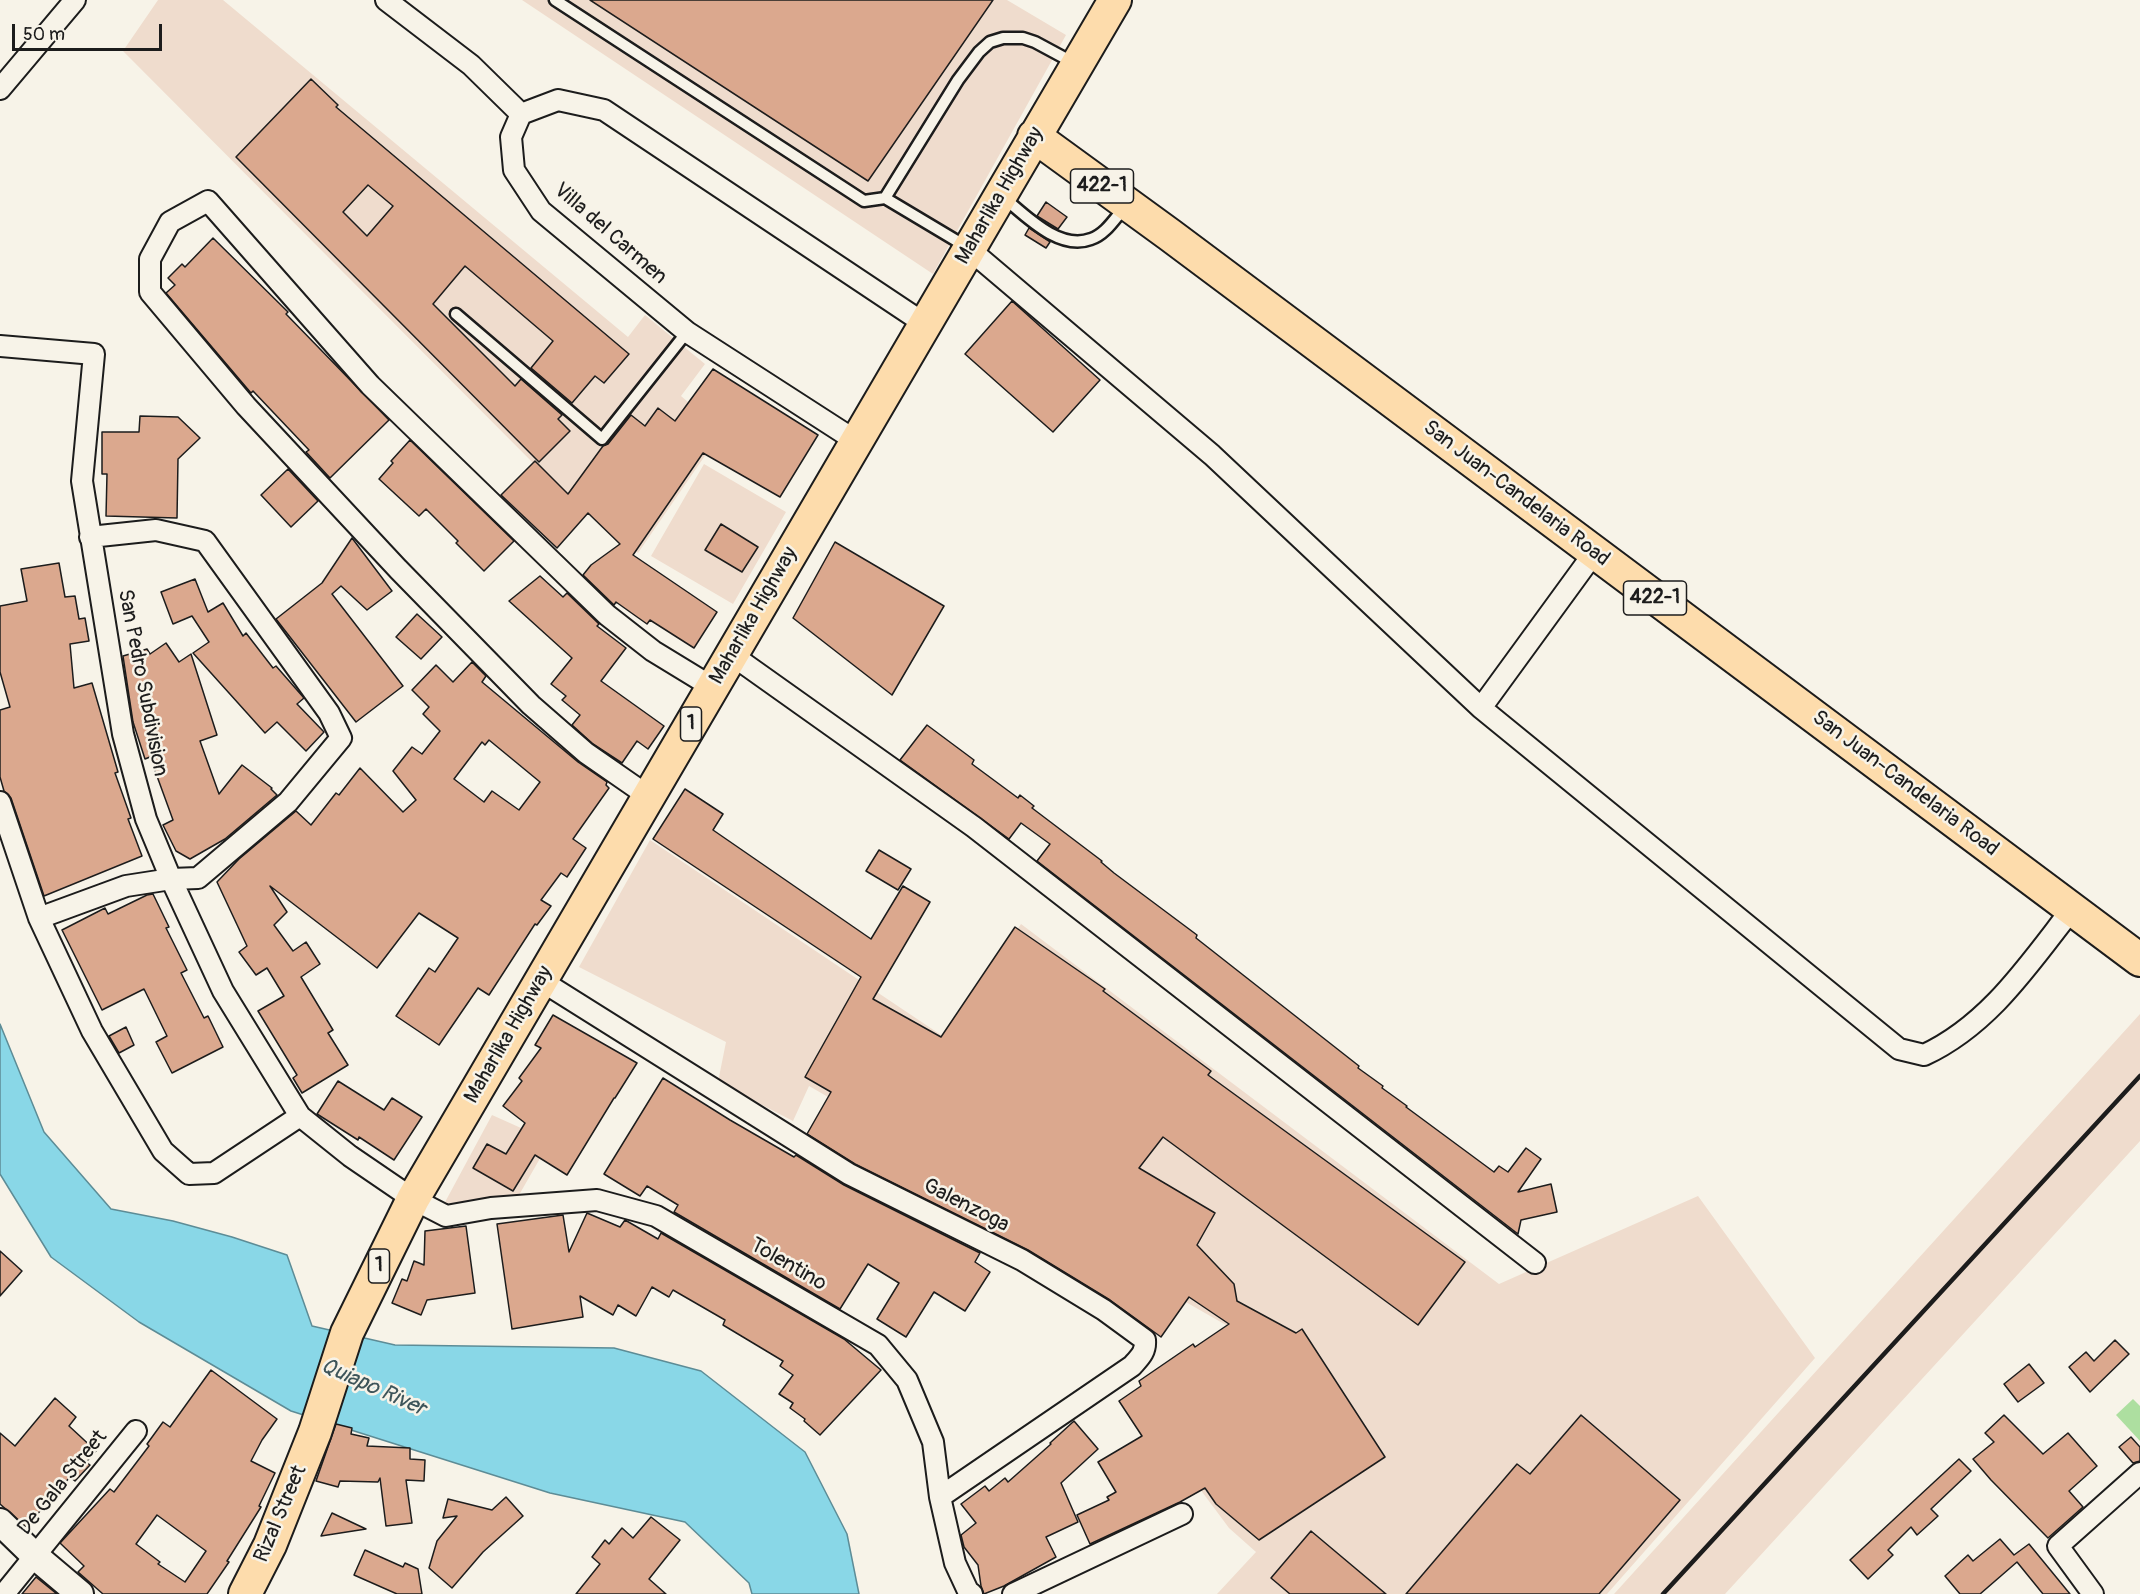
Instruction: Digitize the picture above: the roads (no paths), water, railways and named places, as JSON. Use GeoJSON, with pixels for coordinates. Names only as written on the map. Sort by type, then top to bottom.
{"type":"FeatureCollection","features":[{"type":"Feature","properties":{"kind":"main road","name":"Maharlika Highway"},"geometry":{"type":"LineString","coordinates":[[315,1432],[347,1333],[413,1199],[1115,0]]}},
{"type":"Feature","properties":{"kind":"main road","name":"San Juan-Candelaria Road"},"geometry":{"type":"LineString","coordinates":[[1034,136],[2140,960]]}},
{"type":"Feature","properties":{"kind":"main road","name":"Rizal Street"},"geometry":{"type":"LineString","coordinates":[[245,1594],[270,1545],[315,1432]]}},
{"type":"Feature","properties":{"kind":"street"},"geometry":{"type":"LineString","coordinates":[[0,89],[75,0]]}},
{"type":"Feature","properties":{"kind":"street"},"geometry":{"type":"LineString","coordinates":[[386,0],[471,65],[521,114],[558,100],[604,110],[925,324]]}},
{"type":"Feature","properties":{"kind":"street","name":"Villa del Carmen"},"geometry":{"type":"LineString","coordinates":[[521,114],[511,137],[514,170],[540,211],[687,332],[856,441]]}},
{"type":"Feature","properties":{"kind":"street"},"geometry":{"type":"LineString","coordinates":[[648,796],[586,753],[531,705],[398,569],[246,406],[150,292],[150,259],[170,222],[208,201],[370,384],[599,607],[653,651],[712,687]]}},
{"type":"Feature","properties":{"kind":"street"},"geometry":{"type":"LineString","coordinates":[[969,249],[1212,455],[1480,708],[1899,1049],[1924,1055],[1940,1048],[1957,1036],[2012,986],[2072,909]]}},
{"type":"Feature","properties":{"kind":"street","name":"San Pedro Subdivision"},"geometry":{"type":"LineString","coordinates":[[0,346],[94,354],[82,481],[123,734],[146,819],[223,991],[300,1116],[350,1156],[413,1199]]}},
{"type":"Feature","properties":{"kind":"street"},"geometry":{"type":"LineString","coordinates":[[39,918],[126,886],[171,879],[198,878],[288,802],[341,738],[328,713],[205,541],[156,530],[90,537]]}},
{"type":"Feature","properties":{"kind":"street"},"geometry":{"type":"LineString","coordinates":[[1480,708],[1594,553]]}},
{"type":"Feature","properties":{"kind":"street"},"geometry":{"type":"LineString","coordinates":[[732,655],[975,827],[1535,1263]]}},
{"type":"Feature","properties":{"kind":"street"},"geometry":{"type":"LineString","coordinates":[[0,802],[39,918],[92,1031],[163,1151],[189,1174],[214,1173],[300,1116]]}},
{"type":"Feature","properties":{"kind":"street","name":"Galenzoga"},"geometry":{"type":"LineString","coordinates":[[540,980],[849,1174],[1022,1260],[1104,1310],[1145,1340],[1143,1354],[1132,1366],[940,1497]]}},
{"type":"Feature","properties":{"kind":"street","name":"Tolentino"},"geometry":{"type":"LineString","coordinates":[[413,1199],[446,1216],[491,1208],[597,1200],[656,1216],[878,1345],[907,1380],[933,1442],[940,1497],[956,1563],[968,1591],[972,1594]]}},
{"type":"Feature","properties":{"kind":"street","name":"De Gala Street"},"geometry":{"type":"LineString","coordinates":[[4,1594],[136,1431]]}},
{"type":"Feature","properties":{"kind":"street"},"geometry":{"type":"LineString","coordinates":[[2093,1594],[2058,1546],[2140,1473]]}},
{"type":"Feature","properties":{"kind":"street"},"geometry":{"type":"LineString","coordinates":[[1013,1594],[1182,1514]]}},
{"type":"Feature","properties":{"kind":"street"},"geometry":{"type":"LineString","coordinates":[[0,1522],[35,1556],[80,1594]]}},
{"type":"Feature","properties":{"kind":"lane"},"geometry":{"type":"LineString","coordinates":[[555,0],[864,201],[885,198],[969,249]]}},
{"type":"Feature","properties":{"kind":"lane"},"geometry":{"type":"LineString","coordinates":[[885,198],[958,80],[979,52],[990,42],[1003,38],[1023,38],[1077,64]]}},
{"type":"Feature","properties":{"kind":"lane"},"geometry":{"type":"LineString","coordinates":[[1000,195],[1042,228],[1071,242],[1091,239],[1105,230],[1127,204]]}},
{"type":"Feature","properties":{"kind":"lane"},"geometry":{"type":"LineString","coordinates":[[456,314],[602,439],[687,332]]}},
{"type":"Feature","properties":{"kind":"water","name":"Quiapo River"},"geometry":{"type":"Polygon","coordinates":[[[0,1024],[44,1132],[111,1209],[173,1221],[287,1255],[312,1326],[395,1345],[614,1348],[701,1371],[805,1452],[847,1534],[859,1594],[752,1594],[749,1583],[685,1522],[550,1493],[291,1411],[139,1322],[51,1257],[0,1174],[0,1024]]]}},
{"type":"Feature","properties":{"kind":"railway"},"geometry":{"type":"LineString","coordinates":[[1663,1594],[2140,1076]]}}]}
